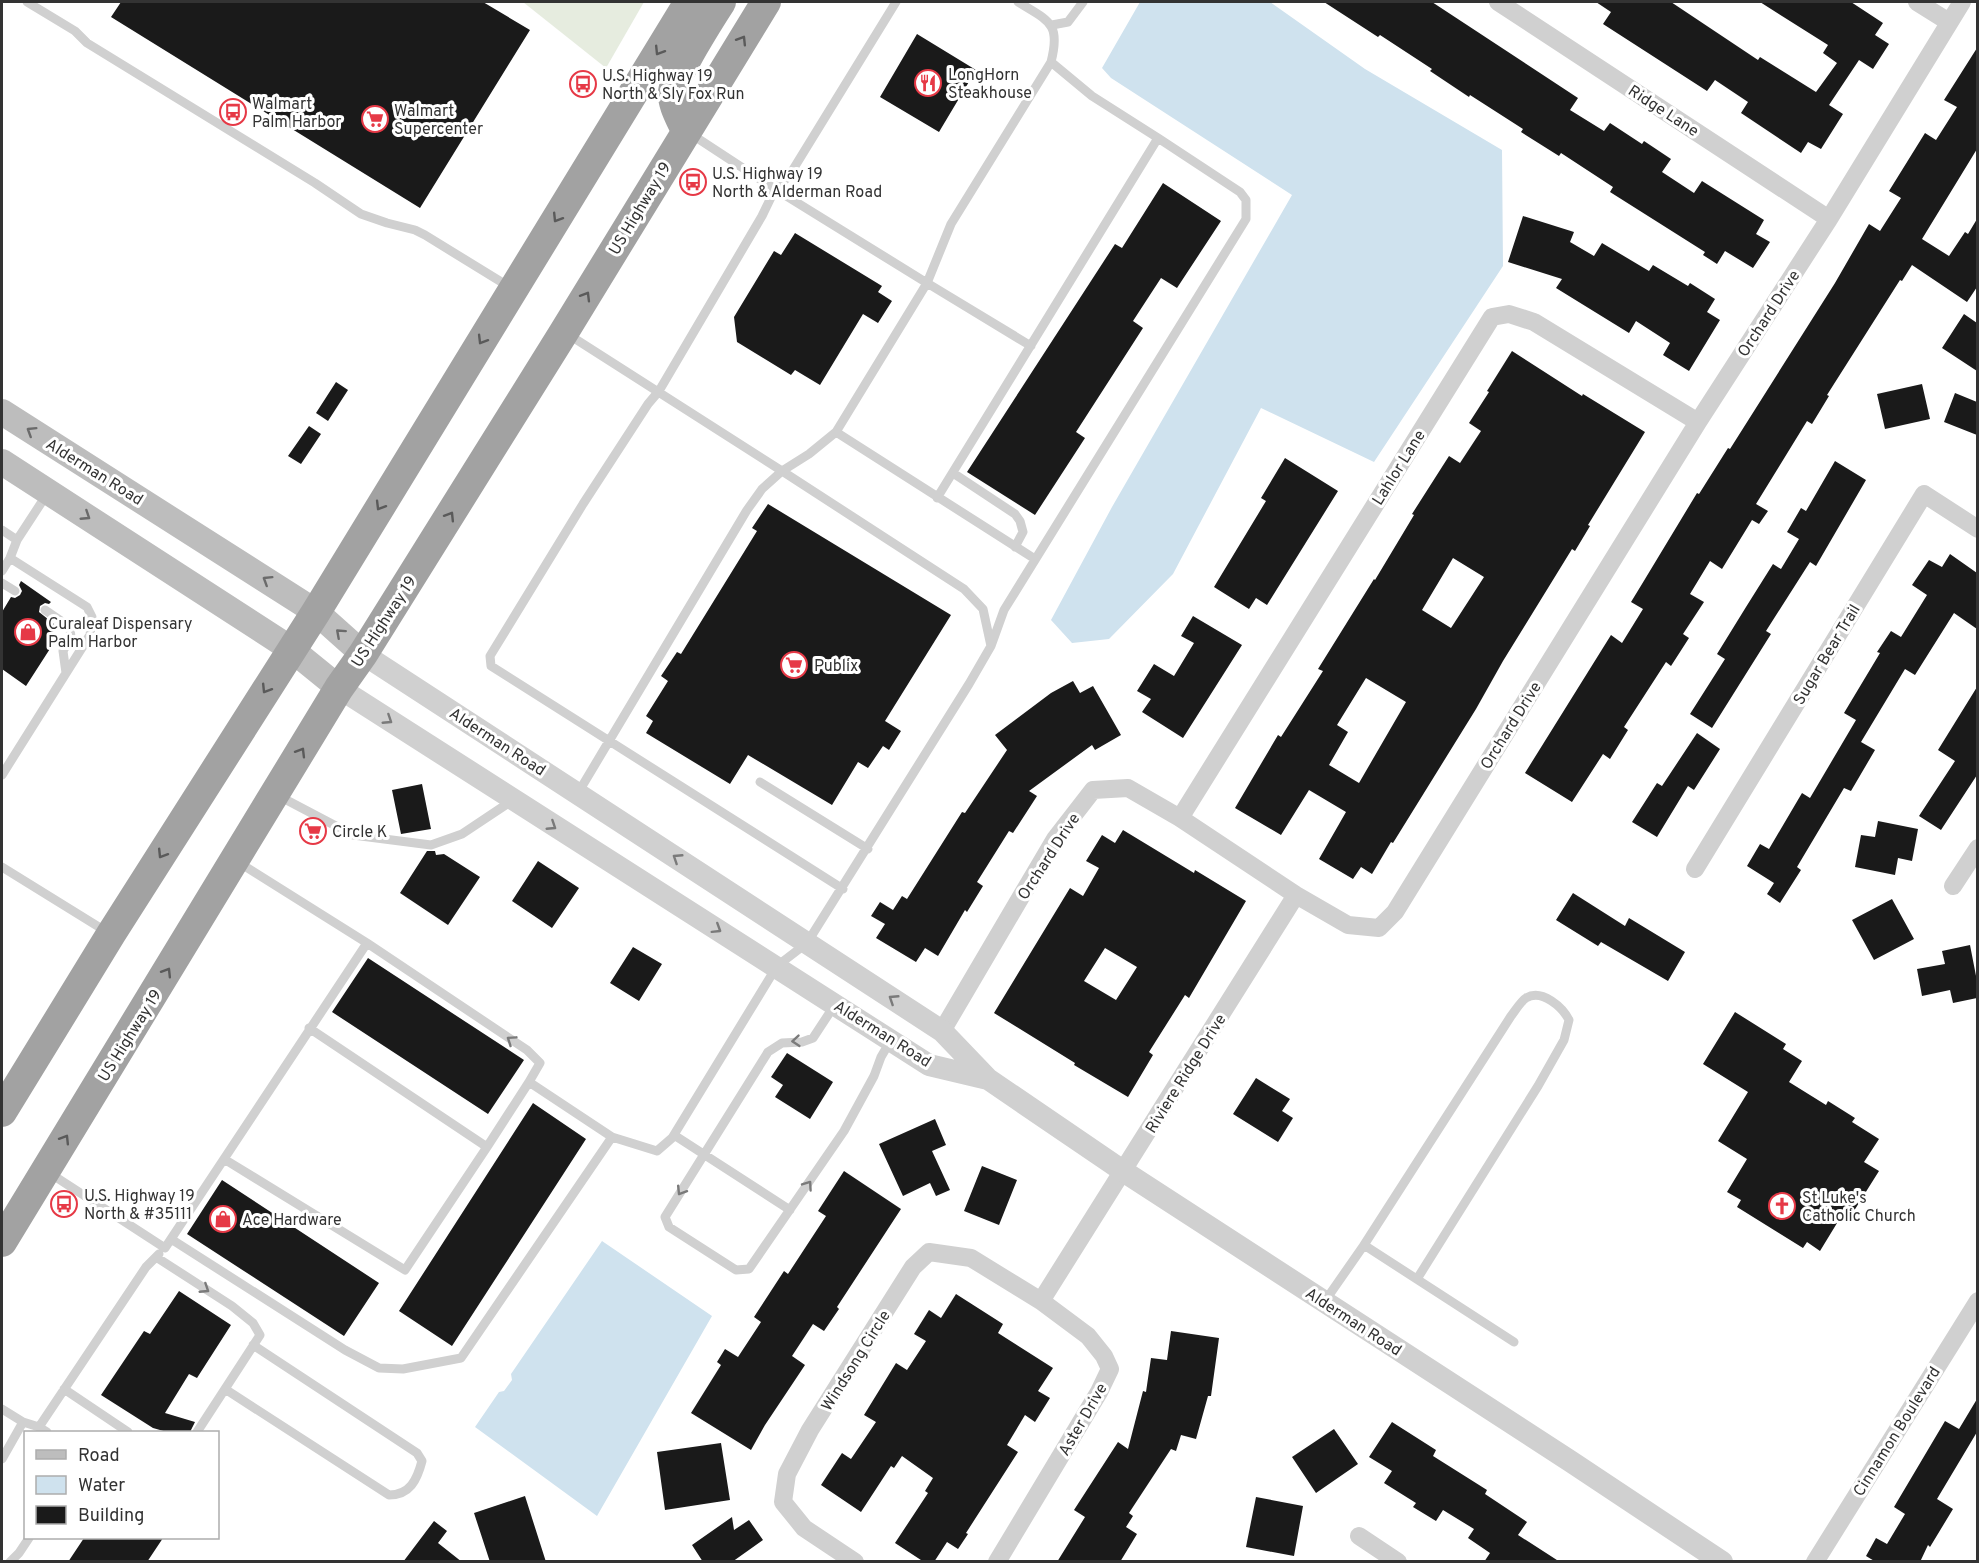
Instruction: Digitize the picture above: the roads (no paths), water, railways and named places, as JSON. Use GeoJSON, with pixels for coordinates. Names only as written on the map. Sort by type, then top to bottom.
{"type":"FeatureCollection","features":[{"type":"Feature","properties":{"kind":"highway"},"geometry":{"type":"LineString","coordinates":[[2,1112],[111,934],[316,612],[689,2]]}},
{"type":"Feature","properties":{"kind":"highway"},"geometry":{"type":"LineString","coordinates":[[686,131],[675,106],[673,92],[678,76],[720,2]]}},
{"type":"Feature","properties":{"kind":"highway","name":"US Highway 19"},"geometry":{"type":"LineString","coordinates":[[2,1242],[236,861],[339,688],[363,654],[564,332],[766,2]]}},
{"type":"Feature","properties":{"kind":"main road","name":"Alderman Road"},"geometry":{"type":"LineString","coordinates":[[2,412],[316,612],[363,654]]}},
{"type":"Feature","properties":{"kind":"main road","name":"Alderman Road"},"geometry":{"type":"LineString","coordinates":[[2,462],[291,649],[339,688]]}},
{"type":"Feature","properties":{"kind":"street","name":"Ridge Lane"},"geometry":{"type":"LineString","coordinates":[[1498,2],[1829,219]]}},
{"type":"Feature","properties":{"kind":"street"},"geometry":{"type":"LineString","coordinates":[[1917,2],[1949,22]]}},
{"type":"Feature","properties":{"kind":"street","name":"Orchard Drive"},"geometry":{"type":"LineString","coordinates":[[942,1031],[1055,839],[1093,790],[1128,788],[1180,818],[1296,895],[1348,925],[1379,928],[1395,912],[1698,422],[1829,219],[1962,2]]}},
{"type":"Feature","properties":{"kind":"street","name":"Lahlor Lane"},"geometry":{"type":"LineString","coordinates":[[1180,818],[1492,317],[1509,314],[1534,322],[1698,422]]}},
{"type":"Feature","properties":{"kind":"street","name":"Sugar Bear Trail"},"geometry":{"type":"LineString","coordinates":[[1695,868],[1924,494],[1977,529]]}},
{"type":"Feature","properties":{"kind":"street","name":"Alderman Road"},"geometry":{"type":"LineString","coordinates":[[363,654],[942,1031],[988,1079],[1123,1171],[1722,1562]]}},
{"type":"Feature","properties":{"kind":"street","name":"Alderman Road"},"geometry":{"type":"LineString","coordinates":[[339,688],[929,1065],[988,1079]]}},
{"type":"Feature","properties":{"kind":"street"},"geometry":{"type":"LineString","coordinates":[[1953,886],[1977,848]]}},
{"type":"Feature","properties":{"kind":"street","name":"Riviere Ridge Drive"},"geometry":{"type":"LineString","coordinates":[[1123,1171],[1296,895]]}},
{"type":"Feature","properties":{"kind":"street"},"geometry":{"type":"LineString","coordinates":[[1041,1300],[1123,1171]]}},
{"type":"Feature","properties":{"kind":"street","name":"Windsong Circle"},"geometry":{"type":"LineString","coordinates":[[855,1562],[804,1528],[783,1502],[787,1474],[810,1430],[913,1267],[929,1252],[971,1258],[1041,1300]]}},
{"type":"Feature","properties":{"kind":"street","name":"Aster Drive"},"geometry":{"type":"LineString","coordinates":[[997,1562],[1110,1370],[1104,1356],[1088,1336],[1041,1300]]}},
{"type":"Feature","properties":{"kind":"street","name":"Cinnamon Boulevard"},"geometry":{"type":"LineString","coordinates":[[1815,1562],[1977,1301]]}},
{"type":"Feature","properties":{"kind":"street"},"geometry":{"type":"LineString","coordinates":[[1359,1536],[1398,1562]]}},
{"type":"Feature","properties":{"kind":"lane"},"geometry":{"type":"LineString","coordinates":[[27,2],[75,31],[87,43],[315,183],[361,214],[425,234],[513,290]]}},
{"type":"Feature","properties":{"kind":"lane"},"geometry":{"type":"LineString","coordinates":[[843,889],[490,666],[490,656],[593,489],[648,404],[659,391],[762,216],[775,189],[789,176],[896,2]]}},
{"type":"Feature","properties":{"kind":"lane"},"geometry":{"type":"LineString","coordinates":[[578,793],[747,510],[762,489],[782,471],[809,454],[836,432],[927,283],[951,224],[1051,62],[1055,46],[1055,32],[1052,25],[1018,2]]}},
{"type":"Feature","properties":{"kind":"lane"},"geometry":{"type":"LineString","coordinates":[[1052,25],[1068,22],[1083,2]]}},
{"type":"Feature","properties":{"kind":"lane"},"geometry":{"type":"LineString","coordinates":[[529,1082],[612,1137],[657,1151],[674,1135],[777,966],[807,943],[868,849],[991,646],[1004,610],[1246,219],[1246,200],[1240,192],[1092,96],[1051,62]]}},
{"type":"Feature","properties":{"kind":"lane"},"geometry":{"type":"LineString","coordinates":[[686,131],[775,189],[1031,346]]}},
{"type":"Feature","properties":{"kind":"lane"},"geometry":{"type":"LineString","coordinates":[[937,498],[1158,138]]}},
{"type":"Feature","properties":{"kind":"lane"},"geometry":{"type":"LineString","coordinates":[[564,332],[964,589],[983,609],[992,613],[1004,610]]}},
{"type":"Feature","properties":{"kind":"lane"},"geometry":{"type":"LineString","coordinates":[[836,432],[1035,559]]}},
{"type":"Feature","properties":{"kind":"lane"},"geometry":{"type":"LineString","coordinates":[[953,473],[1015,514],[1023,532],[1015,546]]}},
{"type":"Feature","properties":{"kind":"lane"},"geometry":{"type":"LineString","coordinates":[[2,571],[17,540],[48,492]]}},
{"type":"Feature","properties":{"kind":"lane"},"geometry":{"type":"LineString","coordinates":[[2,530],[17,540]]}},
{"type":"Feature","properties":{"kind":"lane"},"geometry":{"type":"LineString","coordinates":[[2,775],[90,635],[92,618],[87,607],[10,558]]}},
{"type":"Feature","properties":{"kind":"lane"},"geometry":{"type":"LineString","coordinates":[[2,583],[15,591]]}},
{"type":"Feature","properties":{"kind":"lane"},"geometry":{"type":"LineString","coordinates":[[983,609],[991,646]]}},
{"type":"Feature","properties":{"kind":"lane"},"geometry":{"type":"LineString","coordinates":[[45,610],[70,629],[71,637],[63,651],[66,673]]}},
{"type":"Feature","properties":{"kind":"lane"},"geometry":{"type":"LineString","coordinates":[[760,782],[868,849]]}},
{"type":"Feature","properties":{"kind":"lane"},"geometry":{"type":"LineString","coordinates":[[276,794],[353,835],[431,844],[462,834],[513,800]]}},
{"type":"Feature","properties":{"kind":"lane"},"geometry":{"type":"LineString","coordinates":[[224,1158],[405,1270],[540,1063],[527,1050],[367,943],[236,861]]}},
{"type":"Feature","properties":{"kind":"lane"},"geometry":{"type":"LineString","coordinates":[[2,867],[111,934]]}},
{"type":"Feature","properties":{"kind":"lane"},"geometry":{"type":"LineString","coordinates":[[39,1427],[146,1267],[165,1248],[367,943]]}},
{"type":"Feature","properties":{"kind":"lane"},"geometry":{"type":"LineString","coordinates":[[1325,1301],[1364,1245],[1511,1016],[1526,998],[1535,996],[1549,1000],[1563,1009],[1569,1020],[1564,1040],[1538,1086],[1417,1279]]}},
{"type":"Feature","properties":{"kind":"lane"},"geometry":{"type":"LineString","coordinates":[[836,1004],[813,1038],[802,1042],[782,1042],[768,1052],[665,1217],[669,1227],[736,1270],[749,1269],[844,1131],[891,1040]]}},
{"type":"Feature","properties":{"kind":"lane"},"geometry":{"type":"LineString","coordinates":[[309,1028],[487,1147]]}},
{"type":"Feature","properties":{"kind":"lane"},"geometry":{"type":"LineString","coordinates":[[674,1135],[790,1210]]}},
{"type":"Feature","properties":{"kind":"lane"},"geometry":{"type":"LineString","coordinates":[[171,1239],[345,1350],[378,1368],[403,1369],[461,1358],[612,1137]]}},
{"type":"Feature","properties":{"kind":"lane"},"geometry":{"type":"LineString","coordinates":[[46,1171],[165,1248]]}},
{"type":"Feature","properties":{"kind":"lane"},"geometry":{"type":"LineString","coordinates":[[1364,1245],[1514,1342]]}},
{"type":"Feature","properties":{"kind":"lane"},"geometry":{"type":"LineString","coordinates":[[156,1257],[254,1323],[260,1335],[198,1431]]}},
{"type":"Feature","properties":{"kind":"lane"},"geometry":{"type":"LineString","coordinates":[[225,1389],[389,1495],[399,1495],[408,1491],[419,1472],[422,1461],[417,1453],[253,1345]]}},
{"type":"Feature","properties":{"kind":"lane"},"geometry":{"type":"LineString","coordinates":[[64,1389],[127,1431]]}},
{"type":"Feature","properties":{"kind":"lane"},"geometry":{"type":"LineString","coordinates":[[2,1408],[23,1422],[46,1431]]}},
{"type":"Feature","properties":{"kind":"lane"},"geometry":{"type":"LineString","coordinates":[[2,1459],[23,1422]]}},
{"type":"Feature","properties":{"kind":"lane"},"geometry":{"type":"LineString","coordinates":[[10,1562],[28,1539]]}},
{"type":"Feature","properties":{"kind":"water"},"geometry":{"type":"Polygon","coordinates":[[[1140,2],[1270,2],[1365,69],[1502,150],[1503,266],[1374,462],[1261,408],[1173,574],[1109,639],[1072,643],[1051,620],[1112,507],[1292,195],[1111,78],[1102,68],[1140,2]]]}},
{"type":"Feature","properties":{"kind":"water"},"geometry":{"type":"Polygon","coordinates":[[[602,1241],[712,1316],[597,1516],[475,1427],[499,1392],[504,1391],[512,1380],[511,1374],[602,1241]]]}},
{"type":"Feature","properties":{"kind":"place","name":"LongHorn Steakhouse"},"geometry":{"type":"Point","coordinates":[928,83]}},
{"type":"Feature","properties":{"kind":"place","name":"U.S. Highway 19 North & Sly Fox Run"},"geometry":{"type":"Point","coordinates":[583,84]}},
{"type":"Feature","properties":{"kind":"place","name":"Walmart Palm Harbor"},"geometry":{"type":"Point","coordinates":[233,112]}},
{"type":"Feature","properties":{"kind":"place","name":"Walmart Supercenter"},"geometry":{"type":"Point","coordinates":[375,119]}},
{"type":"Feature","properties":{"kind":"place","name":"U.S. Highway 19 North & Alderman Road"},"geometry":{"type":"Point","coordinates":[693,182]}},
{"type":"Feature","properties":{"kind":"place","name":"Curaleaf Dispensary Palm Harbor"},"geometry":{"type":"Point","coordinates":[28,632]}},
{"type":"Feature","properties":{"kind":"place","name":"Publix"},"geometry":{"type":"Point","coordinates":[794,665]}},
{"type":"Feature","properties":{"kind":"place","name":"Circle K"},"geometry":{"type":"Point","coordinates":[313,831]}},
{"type":"Feature","properties":{"kind":"place","name":"U.S. Highway 19 North & #35111"},"geometry":{"type":"Point","coordinates":[64,1204]}},
{"type":"Feature","properties":{"kind":"place","name":"St Luke's Catholic Church"},"geometry":{"type":"Point","coordinates":[1782,1206]}},
{"type":"Feature","properties":{"kind":"place","name":"Ace Hardware"},"geometry":{"type":"Point","coordinates":[223,1219]}}]}
